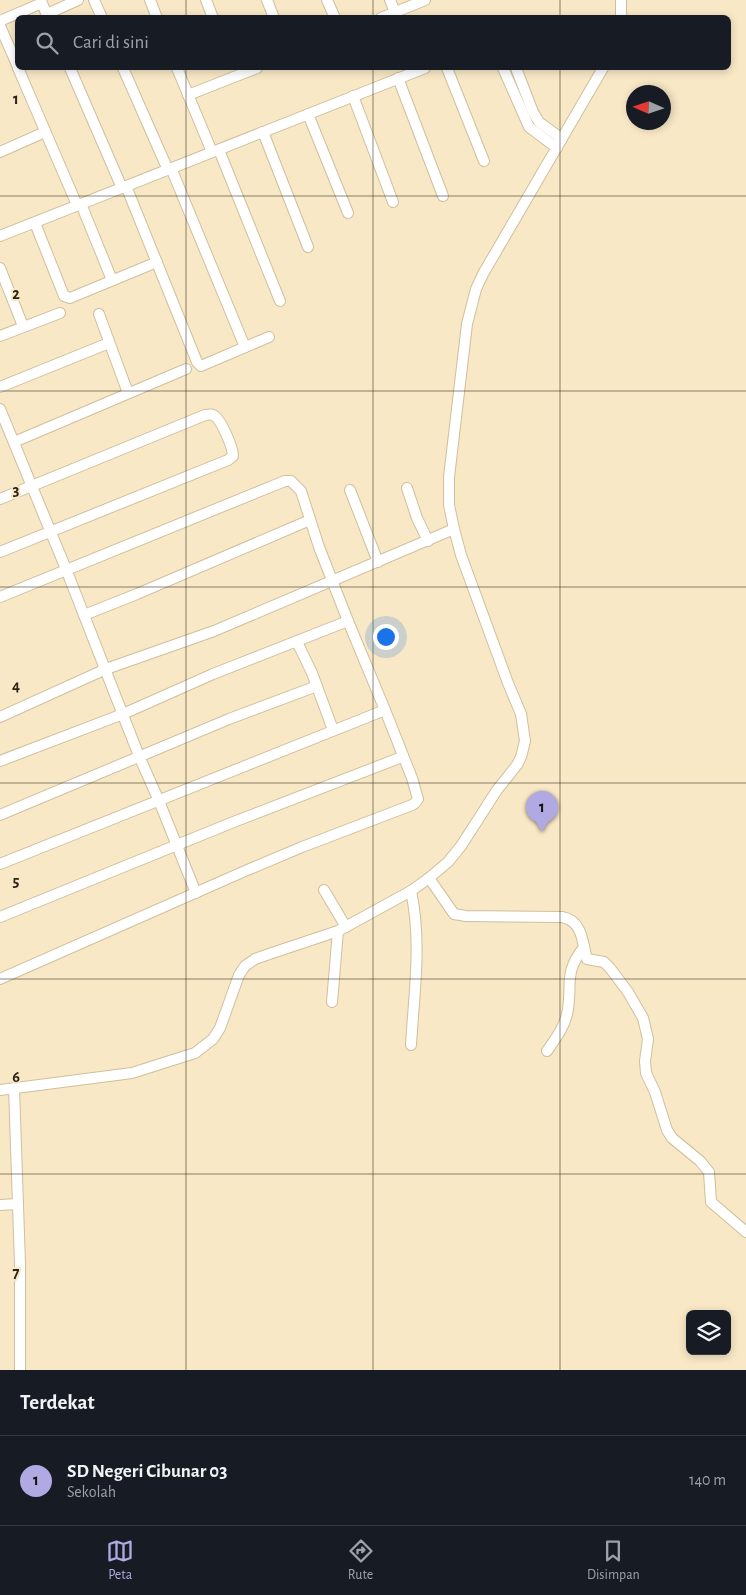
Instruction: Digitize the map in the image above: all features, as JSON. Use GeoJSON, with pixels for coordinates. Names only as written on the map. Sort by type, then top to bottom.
{"type":"FeatureCollection","features":[{"type":"Feature","properties":{"kind":"street"},"geometry":{"type":"LineString","coordinates":[[50,15],[78,0]]}},
{"type":"Feature","properties":{"kind":"street"},"geometry":{"type":"LineString","coordinates":[[94,0],[101,15]]}},
{"type":"Feature","properties":{"kind":"street"},"geometry":{"type":"LineString","coordinates":[[150,0],[156,15]]}},
{"type":"Feature","properties":{"kind":"street"},"geometry":{"type":"LineString","coordinates":[[206,0],[212,15]]}},
{"type":"Feature","properties":{"kind":"street"},"geometry":{"type":"LineString","coordinates":[[267,0],[273,15]]}},
{"type":"Feature","properties":{"kind":"street"},"geometry":{"type":"LineString","coordinates":[[327,0],[334,15]]}},
{"type":"Feature","properties":{"kind":"street"},"geometry":{"type":"LineString","coordinates":[[390,0],[395,12]]}},
{"type":"Feature","properties":{"kind":"street"},"geometry":{"type":"LineString","coordinates":[[388,15],[424,0]]}},
{"type":"Feature","properties":{"kind":"street"},"geometry":{"type":"LineString","coordinates":[[621,0],[621,15]]}},
{"type":"Feature","properties":{"kind":"street"},"geometry":{"type":"LineString","coordinates":[[0,21],[42,3],[48,15]]}},
{"type":"Feature","properties":{"kind":"street"},"geometry":{"type":"LineString","coordinates":[[0,26],[15,60]]}},
{"type":"Feature","properties":{"kind":"street"},"geometry":{"type":"LineString","coordinates":[[19,70],[112,280]]}},
{"type":"Feature","properties":{"kind":"street"},"geometry":{"type":"LineString","coordinates":[[71,70],[157,262],[197,362],[201,366],[269,337]]}},
{"type":"Feature","properties":{"kind":"street"},"geometry":{"type":"LineString","coordinates":[[124,70],[170,169],[245,347]]}},
{"type":"Feature","properties":{"kind":"street"},"geometry":{"type":"LineString","coordinates":[[178,70],[280,301]]}},
{"type":"Feature","properties":{"kind":"street"},"geometry":{"type":"LineString","coordinates":[[0,236],[420,70]]}},
{"type":"Feature","properties":{"kind":"street"},"geometry":{"type":"LineString","coordinates":[[448,70],[484,161]]}},
{"type":"Feature","properties":{"kind":"street"},"geometry":{"type":"LineString","coordinates":[[504,70],[529,127],[560,143]]}},
{"type":"Feature","properties":{"kind":"street"},"geometry":{"type":"LineString","coordinates":[[517,70],[539,122],[560,143]]}},
{"type":"Feature","properties":{"kind":"street"},"geometry":{"type":"LineString","coordinates":[[0,1090],[132,1073],[195,1054],[208,1043],[220,1028],[239,975],[245,966],[255,959],[342,929],[411,891],[429,878],[448,862],[469,834],[497,790],[517,765],[521,757],[524,741],[521,714],[508,683],[454,530],[449,505],[449,477],[470,307],[476,289],[603,70]]}},
{"type":"Feature","properties":{"kind":"street"},"geometry":{"type":"LineString","coordinates":[[188,95],[236,71]]}},
{"type":"Feature","properties":{"kind":"street"},"geometry":{"type":"LineString","coordinates":[[398,78],[443,196]]}},
{"type":"Feature","properties":{"kind":"street"},"geometry":{"type":"LineString","coordinates":[[353,96],[393,202]]}},
{"type":"Feature","properties":{"kind":"street"},"geometry":{"type":"LineString","coordinates":[[308,114],[348,213]]}},
{"type":"Feature","properties":{"kind":"street"},"geometry":{"type":"LineString","coordinates":[[0,152],[46,132]]}},
{"type":"Feature","properties":{"kind":"street"},"geometry":{"type":"LineString","coordinates":[[262,132],[308,247]]}},
{"type":"Feature","properties":{"kind":"street"},"geometry":{"type":"LineString","coordinates":[[35,223],[64,296],[70,298],[157,262]]}},
{"type":"Feature","properties":{"kind":"street"},"geometry":{"type":"LineString","coordinates":[[0,268],[23,326]]}},
{"type":"Feature","properties":{"kind":"street"},"geometry":{"type":"LineString","coordinates":[[0,336],[60,313]]}},
{"type":"Feature","properties":{"kind":"street"},"geometry":{"type":"LineString","coordinates":[[99,314],[128,393]]}},
{"type":"Feature","properties":{"kind":"street"},"geometry":{"type":"LineString","coordinates":[[0,387],[109,342]]}},
{"type":"Feature","properties":{"kind":"street"},"geometry":{"type":"LineString","coordinates":[[14,442],[186,369]]}},
{"type":"Feature","properties":{"kind":"street"},"geometry":{"type":"LineString","coordinates":[[0,409],[196,893]]}},
{"type":"Feature","properties":{"kind":"street"},"geometry":{"type":"LineString","coordinates":[[0,499],[205,415],[214,415],[219,420],[233,450],[233,456],[228,460],[0,552]]}},
{"type":"Feature","properties":{"kind":"street"},"geometry":{"type":"LineString","coordinates":[[0,597],[285,481],[291,481],[301,491],[348,621],[385,710],[418,799],[416,803],[294,851],[0,979]]}},
{"type":"Feature","properties":{"kind":"street"},"geometry":{"type":"LineString","coordinates":[[407,488],[417,518],[428,541]]}},
{"type":"Feature","properties":{"kind":"street"},"geometry":{"type":"LineString","coordinates":[[350,490],[378,562]]}},
{"type":"Feature","properties":{"kind":"street"},"geometry":{"type":"LineString","coordinates":[[84,615],[310,520]]}},
{"type":"Feature","properties":{"kind":"street"},"geometry":{"type":"LineString","coordinates":[[0,717],[106,670],[214,631],[454,530]]}},
{"type":"Feature","properties":{"kind":"street"},"geometry":{"type":"LineString","coordinates":[[0,761],[123,714],[213,674],[348,621]]}},
{"type":"Feature","properties":{"kind":"street"},"geometry":{"type":"LineString","coordinates":[[297,642],[317,686],[333,730]]}},
{"type":"Feature","properties":{"kind":"street"},"geometry":{"type":"LineString","coordinates":[[0,815],[139,756],[317,686]]}},
{"type":"Feature","properties":{"kind":"street"},"geometry":{"type":"LineString","coordinates":[[0,864],[385,710]]}},
{"type":"Feature","properties":{"kind":"street"},"geometry":{"type":"LineString","coordinates":[[0,917],[402,757]]}},
{"type":"Feature","properties":{"kind":"street"},"geometry":{"type":"LineString","coordinates":[[429,878],[454,914],[466,916],[569,918],[583,938],[588,959],[604,962],[610,968],[628,992],[643,1018],[648,1039],[645,1060],[646,1073],[655,1092],[667,1130],[672,1138],[700,1161],[709,1172],[711,1202],[746,1232]]}},
{"type":"Feature","properties":{"kind":"street"},"geometry":{"type":"LineString","coordinates":[[324,890],[342,929],[332,1002]]}},
{"type":"Feature","properties":{"kind":"street"},"geometry":{"type":"LineString","coordinates":[[411,891],[415,910],[418,950],[411,1045]]}},
{"type":"Feature","properties":{"kind":"street"},"geometry":{"type":"LineString","coordinates":[[547,1050],[562,1028],[568,1010],[569,975],[577,956],[584,947]]}},
{"type":"Feature","properties":{"kind":"street"},"geometry":{"type":"LineString","coordinates":[[14,1088],[20,1264],[20,1370]]}},
{"type":"Feature","properties":{"kind":"street"},"geometry":{"type":"LineString","coordinates":[[0,1205],[17,1204]]}},
{"type":"Feature","properties":{"kind":"place","name":"SD Negeri Cibunar 03"},"geometry":{"type":"Point","coordinates":[542,832]}}]}
